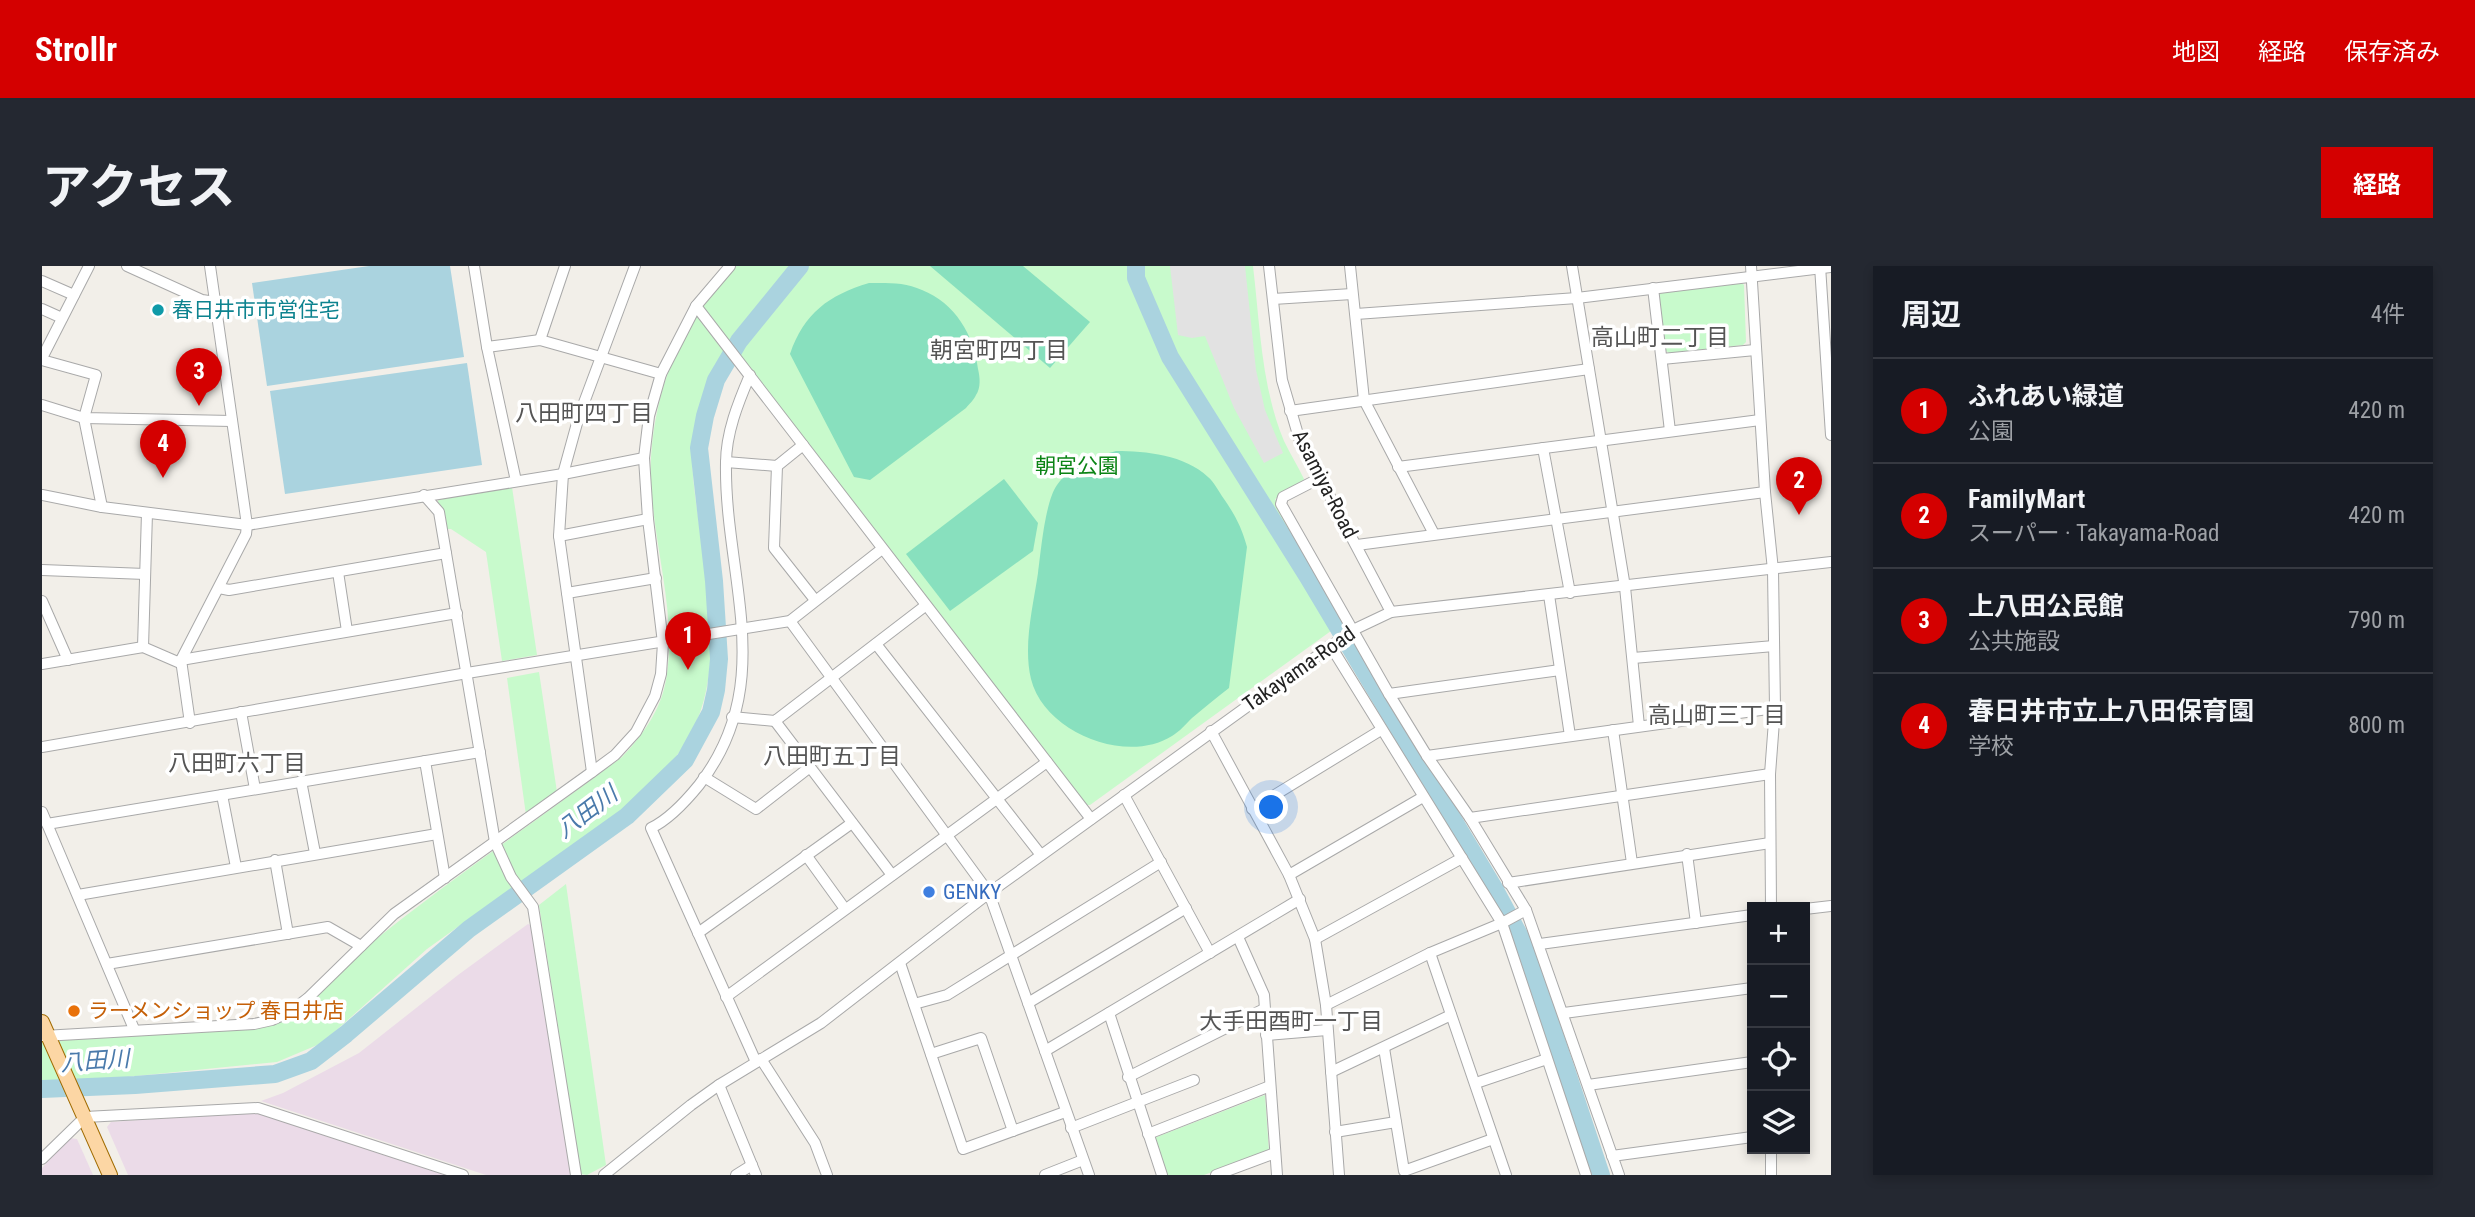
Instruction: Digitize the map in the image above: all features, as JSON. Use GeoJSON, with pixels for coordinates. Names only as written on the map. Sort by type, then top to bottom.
{"type":"FeatureCollection","features":[{"type":"Feature","properties":{"kind":"main road"},"geometry":{"type":"LineString","coordinates":[[45,1034],[110,1175]]}},
{"type":"Feature","properties":{"kind":"street"},"geometry":{"type":"LineString","coordinates":[[89,266],[42,359],[96,375],[84,418],[102,507]]}},
{"type":"Feature","properties":{"kind":"street"},"geometry":{"type":"LineString","coordinates":[[127,266],[202,300],[215,302]]}},
{"type":"Feature","properties":{"kind":"street"},"geometry":{"type":"LineString","coordinates":[[190,723],[180,661],[246,534],[247,525],[210,266]]}},
{"type":"Feature","properties":{"kind":"street"},"geometry":{"type":"LineString","coordinates":[[474,266],[487,347],[516,481]]}},
{"type":"Feature","properties":{"kind":"street"},"geometry":{"type":"LineString","coordinates":[[540,340],[565,266]]}},
{"type":"Feature","properties":{"kind":"street"},"geometry":{"type":"LineString","coordinates":[[592,772],[559,536],[563,474],[579,416],[635,266]]}},
{"type":"Feature","properties":{"kind":"street"},"geometry":{"type":"LineString","coordinates":[[45,1034],[254,1024],[290,1012],[308,998],[394,914],[592,772],[636,732],[647,714],[661,674],[663,643],[648,519],[645,458],[649,416],[661,374],[696,306],[730,266]]}},
{"type":"Feature","properties":{"kind":"street","name":"Asamiya-Road"},"geometry":{"type":"LineString","coordinates":[[1269,266],[1282,380],[1299,438],[1391,612]]}},
{"type":"Feature","properties":{"kind":"street"},"geometry":{"type":"LineString","coordinates":[[1350,266],[1364,400],[1434,534]]}},
{"type":"Feature","properties":{"kind":"street"},"geometry":{"type":"LineString","coordinates":[[1572,266],[1625,587],[1639,726]]}},
{"type":"Feature","properties":{"kind":"street"},"geometry":{"type":"LineString","coordinates":[[1356,314],[1577,298],[1751,272],[1824,267],[1831,435]]}},
{"type":"Feature","properties":{"kind":"street"},"geometry":{"type":"LineString","coordinates":[[1751,272],[1765,492],[1773,570],[1771,902]]}},
{"type":"Feature","properties":{"kind":"street"},"geometry":{"type":"LineString","coordinates":[[42,281],[74,295]]}},
{"type":"Feature","properties":{"kind":"street"},"geometry":{"type":"LineString","coordinates":[[1653,288],[1670,431]]}},
{"type":"Feature","properties":{"kind":"street"},"geometry":{"type":"LineString","coordinates":[[1273,299],[1352,294]]}},
{"type":"Feature","properties":{"kind":"street"},"geometry":{"type":"LineString","coordinates":[[696,306],[1091,820]]}},
{"type":"Feature","properties":{"kind":"street"},"geometry":{"type":"LineString","coordinates":[[42,309],[62,318]]}},
{"type":"Feature","properties":{"kind":"street"},"geometry":{"type":"LineString","coordinates":[[487,347],[540,340],[661,374]]}},
{"type":"Feature","properties":{"kind":"street"},"geometry":{"type":"LineString","coordinates":[[1662,359],[1755,350]]}},
{"type":"Feature","properties":{"kind":"street"},"geometry":{"type":"LineString","coordinates":[[1290,411],[1589,369]]}},
{"type":"Feature","properties":{"kind":"street"},"geometry":{"type":"LineString","coordinates":[[746,371],[726,462],[743,629],[743,668],[739,693],[726,739],[704,777],[676,810],[652,828],[726,997],[758,1060],[815,1143],[827,1175]]}},
{"type":"Feature","properties":{"kind":"street"},"geometry":{"type":"LineString","coordinates":[[42,405],[84,418],[232,421]]}},
{"type":"Feature","properties":{"kind":"street"},"geometry":{"type":"LineString","coordinates":[[1398,467],[1760,420]]}},
{"type":"Feature","properties":{"kind":"street"},"geometry":{"type":"LineString","coordinates":[[726,462],[777,466],[803,445]]}},
{"type":"Feature","properties":{"kind":"street"},"geometry":{"type":"LineString","coordinates":[[1543,447],[1570,593]]}},
{"type":"Feature","properties":{"kind":"street"},"geometry":{"type":"LineString","coordinates":[[42,495],[102,507],[247,525],[563,474],[645,458]]}},
{"type":"Feature","properties":{"kind":"street"},"geometry":{"type":"LineString","coordinates":[[777,466],[775,548],[815,600]]}},
{"type":"Feature","properties":{"kind":"street"},"geometry":{"type":"LineString","coordinates":[[1320,478],[1283,498],[1281,504],[1347,634],[1390,694],[1526,910],[1619,1175]]}},
{"type":"Feature","properties":{"kind":"street"},"geometry":{"type":"LineString","coordinates":[[1357,545],[1765,492]]}},
{"type":"Feature","properties":{"kind":"street"},"geometry":{"type":"LineString","coordinates":[[424,495],[439,512],[495,842],[511,877],[533,907],[576,1175]]}},
{"type":"Feature","properties":{"kind":"street"},"geometry":{"type":"LineString","coordinates":[[143,647],[147,513]]}},
{"type":"Feature","properties":{"kind":"street"},"geometry":{"type":"LineString","coordinates":[[559,536],[648,519]]}},
{"type":"Feature","properties":{"kind":"street"},"geometry":{"type":"LineString","coordinates":[[42,747],[467,673],[790,621],[882,549]]}},
{"type":"Feature","properties":{"kind":"street"},"geometry":{"type":"LineString","coordinates":[[219,588],[229,590],[446,553]]}},
{"type":"Feature","properties":{"kind":"street","name":"Takayama-Road"},"geometry":{"type":"LineString","coordinates":[[610,1173],[719,1085],[821,1023],[989,893],[1347,634],[1391,612],[1831,562]]}},
{"type":"Feature","properties":{"kind":"street"},"geometry":{"type":"LineString","coordinates":[[42,570],[145,574]]}},
{"type":"Feature","properties":{"kind":"street"},"geometry":{"type":"LineString","coordinates":[[338,572],[347,631]]}},
{"type":"Feature","properties":{"kind":"street"},"geometry":{"type":"LineString","coordinates":[[567,593],[656,578]]}},
{"type":"Feature","properties":{"kind":"street"},"geometry":{"type":"LineString","coordinates":[[1549,595],[1570,736]]}},
{"type":"Feature","properties":{"kind":"street"},"geometry":{"type":"LineString","coordinates":[[42,601],[68,660]]}},
{"type":"Feature","properties":{"kind":"street"},"geometry":{"type":"LineString","coordinates":[[732,717],[775,721],[926,606]]}},
{"type":"Feature","properties":{"kind":"street"},"geometry":{"type":"LineString","coordinates":[[42,664],[143,647],[180,661],[457,613]]}},
{"type":"Feature","properties":{"kind":"street"},"geometry":{"type":"LineString","coordinates":[[790,621],[989,893],[1088,1175]]}},
{"type":"Feature","properties":{"kind":"street"},"geometry":{"type":"LineString","coordinates":[[876,644],[1041,855]]}},
{"type":"Feature","properties":{"kind":"street"},"geometry":{"type":"LineString","coordinates":[[1330,645],[1502,923],[1583,1174]]}},
{"type":"Feature","properties":{"kind":"street"},"geometry":{"type":"LineString","coordinates":[[1633,658],[1774,646]]}},
{"type":"Feature","properties":{"kind":"street"},"geometry":{"type":"LineString","coordinates":[[1390,694],[1560,670]]}},
{"type":"Feature","properties":{"kind":"street"},"geometry":{"type":"LineString","coordinates":[[1427,756],[1774,709]]}},
{"type":"Feature","properties":{"kind":"street"},"geometry":{"type":"LineString","coordinates":[[242,712],[255,789]]}},
{"type":"Feature","properties":{"kind":"street"},"geometry":{"type":"LineString","coordinates":[[775,721],[892,875]]}},
{"type":"Feature","properties":{"kind":"street"},"geometry":{"type":"LineString","coordinates":[[1252,808],[1381,730]]}},
{"type":"Feature","properties":{"kind":"street"},"geometry":{"type":"LineString","coordinates":[[1613,730],[1632,863]]}},
{"type":"Feature","properties":{"kind":"street"},"geometry":{"type":"LineString","coordinates":[[1211,731],[1289,875],[1315,939],[1326,1005],[1339,1175]]}},
{"type":"Feature","properties":{"kind":"street"},"geometry":{"type":"LineString","coordinates":[[47,824],[480,752]]}},
{"type":"Feature","properties":{"kind":"street"},"geometry":{"type":"LineString","coordinates":[[425,761],[445,878]]}},
{"type":"Feature","properties":{"kind":"street"},"geometry":{"type":"LineString","coordinates":[[726,997],[1046,762]]}},
{"type":"Feature","properties":{"kind":"street"},"geometry":{"type":"LineString","coordinates":[[704,777],[756,809],[810,767]]}},
{"type":"Feature","properties":{"kind":"street"},"geometry":{"type":"LineString","coordinates":[[1470,818],[1770,774]]}},
{"type":"Feature","properties":{"kind":"street"},"geometry":{"type":"LineString","coordinates":[[301,781],[315,853]]}},
{"type":"Feature","properties":{"kind":"street"},"geometry":{"type":"LineString","coordinates":[[222,794],[236,867]]}},
{"type":"Feature","properties":{"kind":"street"},"geometry":{"type":"LineString","coordinates":[[1124,795],[1210,953]]}},
{"type":"Feature","properties":{"kind":"street"},"geometry":{"type":"LineString","coordinates":[[1289,875],[1423,797]]}},
{"type":"Feature","properties":{"kind":"street"},"geometry":{"type":"LineString","coordinates":[[42,812],[134,1029]]}},
{"type":"Feature","properties":{"kind":"street"},"geometry":{"type":"LineString","coordinates":[[698,933],[852,822]]}},
{"type":"Feature","properties":{"kind":"street"},"geometry":{"type":"LineString","coordinates":[[78,895],[438,834]]}},
{"type":"Feature","properties":{"kind":"street"},"geometry":{"type":"LineString","coordinates":[[1508,883],[1770,843]]}},
{"type":"Feature","properties":{"kind":"street"},"geometry":{"type":"LineString","coordinates":[[1687,854],[1696,923]]}},
{"type":"Feature","properties":{"kind":"street"},"geometry":{"type":"LineString","coordinates":[[806,855],[845,909]]}},
{"type":"Feature","properties":{"kind":"street"},"geometry":{"type":"LineString","coordinates":[[1315,939],[1462,858]]}},
{"type":"Feature","properties":{"kind":"street"},"geometry":{"type":"LineString","coordinates":[[275,860],[288,934]]}},
{"type":"Feature","properties":{"kind":"street"},"geometry":{"type":"LineString","coordinates":[[914,1004],[947,995],[1161,862]]}},
{"type":"Feature","properties":{"kind":"street"},"geometry":{"type":"LineString","coordinates":[[1045,1051],[1300,899]]}},
{"type":"Feature","properties":{"kind":"street"},"geometry":{"type":"LineString","coordinates":[[1810,908],[1831,906]]}},
{"type":"Feature","properties":{"kind":"street"},"geometry":{"type":"LineString","coordinates":[[1028,1003],[1186,908]]}},
{"type":"Feature","properties":{"kind":"street"},"geometry":{"type":"LineString","coordinates":[[1326,1005],[1430,953],[1526,910]]}},
{"type":"Feature","properties":{"kind":"street"},"geometry":{"type":"LineString","coordinates":[[1540,944],[1747,916]]}},
{"type":"Feature","properties":{"kind":"street"},"geometry":{"type":"LineString","coordinates":[[107,964],[328,928],[361,946]]}},
{"type":"Feature","properties":{"kind":"street"},"geometry":{"type":"LineString","coordinates":[[1238,937],[1264,995],[1277,1175]]}},
{"type":"Feature","properties":{"kind":"street"},"geometry":{"type":"LineString","coordinates":[[1430,953],[1506,1175]]}},
{"type":"Feature","properties":{"kind":"street"},"geometry":{"type":"LineString","coordinates":[[900,963],[963,1149],[1065,1112]]}},
{"type":"Feature","properties":{"kind":"street"},"geometry":{"type":"LineString","coordinates":[[1564,1013],[1747,989]]}},
{"type":"Feature","properties":{"kind":"street"},"geometry":{"type":"LineString","coordinates":[[1128,1077],[1264,1009]]}},
{"type":"Feature","properties":{"kind":"street"},"geometry":{"type":"LineString","coordinates":[[1109,1013],[1162,1175]]}},
{"type":"Feature","properties":{"kind":"street"},"geometry":{"type":"LineString","coordinates":[[1331,1072],[1451,1015]]}},
{"type":"Feature","properties":{"kind":"street"},"geometry":{"type":"LineString","coordinates":[[1266,1035],[1327,1030]]}},
{"type":"Feature","properties":{"kind":"street"},"geometry":{"type":"LineString","coordinates":[[930,1054],[981,1038],[1013,1131]]}},
{"type":"Feature","properties":{"kind":"street"},"geometry":{"type":"LineString","coordinates":[[1384,1048],[1404,1171],[1422,1170],[1493,1139]]}},
{"type":"Feature","properties":{"kind":"street"},"geometry":{"type":"LineString","coordinates":[[1476,1083],[1547,1059]]}},
{"type":"Feature","properties":{"kind":"street"},"geometry":{"type":"LineString","coordinates":[[1588,1085],[1747,1063]]}},
{"type":"Feature","properties":{"kind":"street"},"geometry":{"type":"LineString","coordinates":[[1071,1128],[1194,1080]]}},
{"type":"Feature","properties":{"kind":"street"},"geometry":{"type":"LineString","coordinates":[[719,1085],[754,1170],[736,1175]]}},
{"type":"Feature","properties":{"kind":"street"},"geometry":{"type":"LineString","coordinates":[[1148,1134],[1270,1086]]}},
{"type":"Feature","properties":{"kind":"street"},"geometry":{"type":"LineString","coordinates":[[42,1159],[85,1117],[258,1108],[463,1175]]}},
{"type":"Feature","properties":{"kind":"street"},"geometry":{"type":"LineString","coordinates":[[1335,1132],[1395,1122]]}},
{"type":"Feature","properties":{"kind":"street"},"geometry":{"type":"LineString","coordinates":[[1612,1156],[1747,1137]]}},
{"type":"Feature","properties":{"kind":"street"},"geometry":{"type":"LineString","coordinates":[[1216,1175],[1275,1153]]}},
{"type":"Feature","properties":{"kind":"street"},"geometry":{"type":"LineString","coordinates":[[1771,1154],[1771,1175]]}},
{"type":"Feature","properties":{"kind":"street"},"geometry":{"type":"LineString","coordinates":[[1045,1175],[1083,1160]]}},
{"type":"Feature","properties":{"kind":"shaded area"},"geometry":{"type":"Polygon","coordinates":[[[1170,266],[1245,266],[1256,370],[1265,410],[1283,453],[1264,463],[1234,408],[1205,336],[1192,338],[1178,335],[1170,266]]]}},
{"type":"Feature","properties":{"kind":"shaded area"},"geometry":{"type":"Polygon","coordinates":[[[528,924],[534,927],[572,1175],[486,1175],[261,1101],[283,1093],[359,1053],[528,924]]]}},
{"type":"Feature","properties":{"kind":"shaded area"},"geometry":{"type":"Polygon","coordinates":[[[254,1112],[445,1175],[128,1175],[107,1127],[111,1122],[254,1112]]]}},
{"type":"Feature","properties":{"kind":"shaded area"},"geometry":{"type":"Polygon","coordinates":[[[70,1138],[77,1139],[93,1175],[42,1175],[42,1168],[70,1138]]]}},
{"type":"Feature","properties":{"kind":"green space"},"geometry":{"type":"Polygon","coordinates":[[[736,266],[794,266],[722,361],[702,404],[695,427],[693,472],[710,627],[708,683],[701,710],[690,735],[664,773],[645,793],[427,949],[322,1043],[277,1062],[86,1081],[42,1081],[42,1039],[268,1026],[299,1011],[371,943],[622,757],[629,749],[650,722],[660,702],[669,652],[666,597],[651,485],[651,457],[659,401],[686,332],[705,303],[736,266]]]}},
{"type":"Feature","properties":{"kind":"green space","name":"朝宮公園"},"geometry":{"type":"Polygon","coordinates":[[[809,266],[1253,266],[1262,355],[1270,399],[1284,441],[1304,479],[1275,499],[1342,623],[1090,805],[1085,805],[739,354],[809,266]]]}},
{"type":"Feature","properties":{"kind":"green space"},"geometry":{"type":"Polygon","coordinates":[[[930,266],[1023,266],[1090,322],[1050,368],[930,266]]]}},
{"type":"Feature","properties":{"kind":"green space"},"geometry":{"type":"Polygon","coordinates":[[[1741,282],[1744,285],[1746,342],[1743,345],[1669,353],[1665,350],[1659,294],[1662,291],[1741,282]]]}},
{"type":"Feature","properties":{"kind":"green space"},"geometry":{"type":"Polygon","coordinates":[[[869,283],[909,286],[944,303],[967,332],[976,356],[980,382],[978,392],[966,408],[870,480],[854,477],[790,354],[803,327],[820,308],[842,293],[869,283]]]}},
{"type":"Feature","properties":{"kind":"green space"},"geometry":{"type":"Polygon","coordinates":[[[1116,451],[1165,456],[1199,470],[1208,477],[1232,511],[1247,547],[1229,688],[1172,736],[1153,744],[1132,747],[1111,745],[1089,738],[1069,728],[1052,714],[1039,698],[1031,679],[1028,653],[1044,527],[1053,493],[1063,478],[1076,467],[1116,451]]]}},
{"type":"Feature","properties":{"kind":"green space"},"geometry":{"type":"Polygon","coordinates":[[[1004,479],[1038,523],[1033,551],[950,611],[906,554],[1004,479]]]}},
{"type":"Feature","properties":{"kind":"green space"},"geometry":{"type":"Polygon","coordinates":[[[512,487],[537,655],[502,661],[486,552],[447,529],[444,511],[437,505],[439,498],[512,487]]]}},
{"type":"Feature","properties":{"kind":"green space"},"geometry":{"type":"Polygon","coordinates":[[[539,672],[557,792],[526,815],[507,678],[539,672]]]}},
{"type":"Feature","properties":{"kind":"green space"},"geometry":{"type":"Polygon","coordinates":[[[566,884],[606,1165],[587,1175],[581,1174],[539,905],[566,884]]]}},
{"type":"Feature","properties":{"kind":"green space"},"geometry":{"type":"Polygon","coordinates":[[[1265,1095],[1269,1151],[1204,1175],[1166,1175],[1154,1138],[1265,1095]]]}},
{"type":"Feature","properties":{"kind":"water"},"geometry":{"type":"Polygon","coordinates":[[[369,266],[450,266],[464,357],[267,386],[252,283],[369,266]]]}},
{"type":"Feature","properties":{"kind":"water"},"geometry":{"type":"Polygon","coordinates":[[[467,363],[482,465],[285,494],[270,391],[467,363]]]}},
{"type":"Feature","properties":{"kind":"waterway","name":"八田川"},"geometry":{"type":"LineString","coordinates":[[42,1089],[275,1074],[311,1061],[469,929],[627,816],[685,760],[711,712],[719,659],[714,581],[699,448],[705,416],[716,380],[739,341],[800,266]]}},
{"type":"Feature","properties":{"kind":"waterway"},"geometry":{"type":"LineString","coordinates":[[1136,266],[1136,278],[1170,357],[1308,577],[1494,888],[1525,946],[1601,1175]]}},
{"type":"Feature","properties":{"kind":"place","name":"春日井市市営住宅"},"geometry":{"type":"Point","coordinates":[158,310]}},
{"type":"Feature","properties":{"kind":"place","name":"上八田公民館"},"geometry":{"type":"Point","coordinates":[199,406]}},
{"type":"Feature","properties":{"kind":"place","name":"春日井市立上八田保育園"},"geometry":{"type":"Point","coordinates":[163,478]}},
{"type":"Feature","properties":{"kind":"place","name":"FamilyMart"},"geometry":{"type":"Point","coordinates":[1799,515]}},
{"type":"Feature","properties":{"kind":"place","name":"ふれあい緑道"},"geometry":{"type":"Point","coordinates":[688,670]}},
{"type":"Feature","properties":{"kind":"place","name":"GENKY"},"geometry":{"type":"Point","coordinates":[929,892]}},
{"type":"Feature","properties":{"kind":"place","name":"ラーメンショップ 春日井店"},"geometry":{"type":"Point","coordinates":[74,1011]}},
{"type":"Feature","properties":{"kind":"district","name":"高山町二丁目"},"geometry":{"type":"Point","coordinates":[1660,337]}},
{"type":"Feature","properties":{"kind":"district","name":"朝宮町四丁目"},"geometry":{"type":"Point","coordinates":[999,350]}},
{"type":"Feature","properties":{"kind":"district","name":"八田町四丁目"},"geometry":{"type":"Point","coordinates":[584,413]}},
{"type":"Feature","properties":{"kind":"district","name":"高山町三丁目"},"geometry":{"type":"Point","coordinates":[1717,715]}},
{"type":"Feature","properties":{"kind":"district","name":"八田町五丁目"},"geometry":{"type":"Point","coordinates":[832,756]}},
{"type":"Feature","properties":{"kind":"district","name":"八田町六丁目"},"geometry":{"type":"Point","coordinates":[237,763]}},
{"type":"Feature","properties":{"kind":"district","name":"大手田酉町一丁目"},"geometry":{"type":"Point","coordinates":[1291,1021]}}]}
